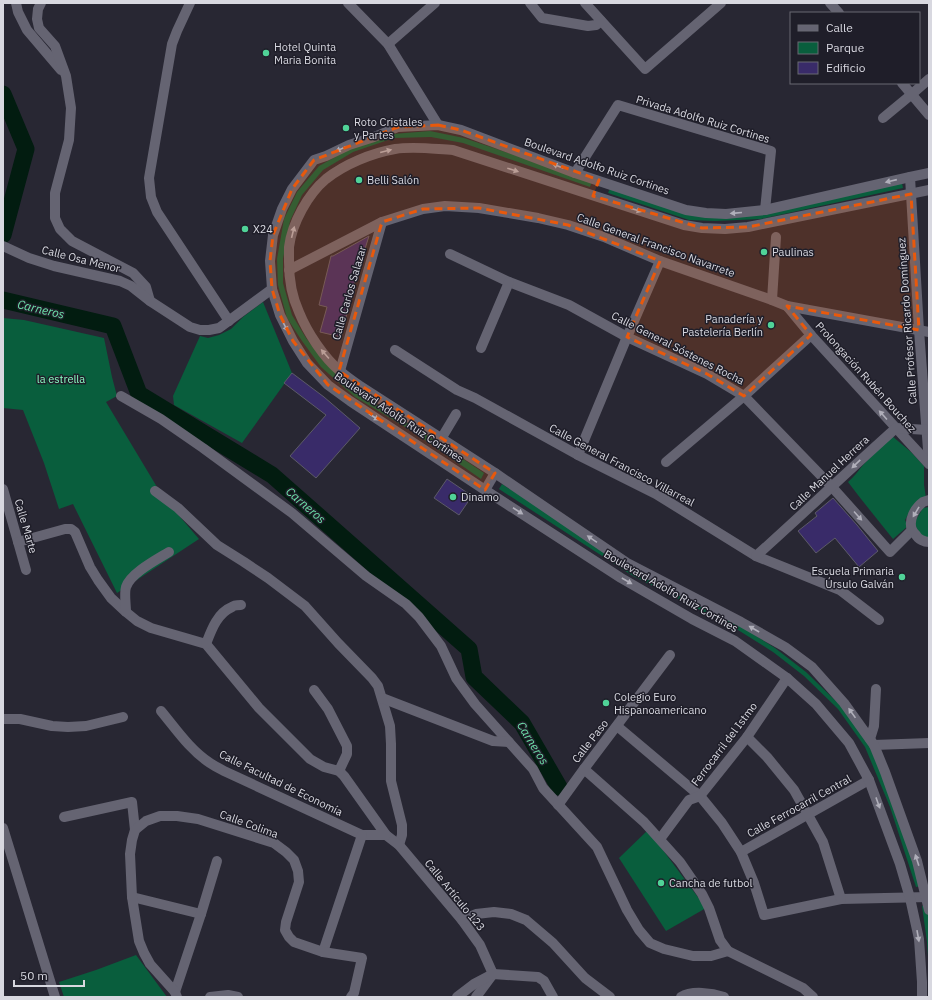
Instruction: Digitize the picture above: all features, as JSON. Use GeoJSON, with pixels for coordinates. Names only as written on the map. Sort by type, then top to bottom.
{"type":"FeatureCollection","features":[{"type":"Feature","properties":{"kind":"street"},"geometry":{"type":"LineString","coordinates":[[16,3],[18,12],[27,30],[66,76]]}},
{"type":"Feature","properties":{"kind":"street"},"geometry":{"type":"LineString","coordinates":[[41,3],[38,9],[37,19],[39,28],[55,46],[66,76],[70,108],[70,140],[55,193],[55,218],[60,229],[72,241],[133,273],[146,287],[150,300]]}},
{"type":"Feature","properties":{"kind":"street"},"geometry":{"type":"LineString","coordinates":[[190,3],[172,44],[149,178],[150,190],[151,197],[158,212],[229,321]]}},
{"type":"Feature","properties":{"kind":"street"},"geometry":{"type":"LineString","coordinates":[[348,3],[388,44],[438,124]]}},
{"type":"Feature","properties":{"kind":"street"},"geometry":{"type":"LineString","coordinates":[[388,44],[435,3]]}},
{"type":"Feature","properties":{"kind":"street"},"geometry":{"type":"LineString","coordinates":[[530,3],[542,18],[588,26],[596,25],[601,21]]}},
{"type":"Feature","properties":{"kind":"street"},"geometry":{"type":"LineString","coordinates":[[585,3],[645,69],[721,3]]}},
{"type":"Feature","properties":{"kind":"street"},"geometry":{"type":"LineString","coordinates":[[830,3],[838,12]]}},
{"type":"Feature","properties":{"kind":"street"},"geometry":{"type":"LineString","coordinates":[[883,118],[929,79]]}},
{"type":"Feature","properties":{"kind":"street"},"geometry":{"type":"LineString","coordinates":[[903,84],[929,115]]}},
{"type":"Feature","properties":{"kind":"street","name":"Privada Adolfo Ruiz Cortines"},"geometry":{"type":"LineString","coordinates":[[575,173],[618,105],[771,151],[764,210]]}},
{"type":"Feature","properties":{"kind":"street","name":"Boulevard Adolfo Ruiz Cortines"},"geometry":{"type":"LineString","coordinates":[[922,997],[919,939],[910,898],[900,864],[869,780],[849,743],[816,704],[787,678],[734,641],[692,619],[621,578],[356,406],[328,385],[307,363],[293,341],[280,315],[272,289],[270,261],[273,235],[282,209],[292,189],[314,160],[349,145],[398,128],[438,124],[461,130],[575,173],[686,210],[706,213],[726,214],[764,210],[929,174]]}},
{"type":"Feature","properties":{"kind":"street","name":"Boulevard Adolfo Ruiz Cortines"},"geometry":{"type":"LineString","coordinates":[[929,190],[748,227],[725,229],[702,228],[684,225],[453,150],[421,148],[396,149],[372,155],[346,166],[326,179],[309,198],[295,222],[290,246],[291,288],[298,311],[307,329],[321,350],[340,371],[360,386],[495,473],[627,563],[741,622],[785,647],[812,667],[844,702],[872,742],[885,772],[917,861],[928,897],[929,910]]}},
{"type":"Feature","properties":{"kind":"street","name":"Calle Profesor Ricardo Domínguez"},"geometry":{"type":"LineString","coordinates":[[910,177],[924,331],[929,463]]}},
{"type":"Feature","properties":{"kind":"street"},"geometry":{"type":"LineString","coordinates":[[593,196],[598,180]]}},
{"type":"Feature","properties":{"kind":"street","name":"Calle General Francisco Navarrete"},"geometry":{"type":"LineString","coordinates":[[290,270],[382,222],[422,209],[446,206],[479,208],[538,218],[568,225],[604,237],[660,261],[787,306],[924,331]]}},
{"type":"Feature","properties":{"kind":"street","name":"Calle Carlos Salazar"},"geometry":{"type":"LineString","coordinates":[[340,371],[382,222]]}},
{"type":"Feature","properties":{"kind":"street"},"geometry":{"type":"LineString","coordinates":[[772,300],[776,237]]}},
{"type":"Feature","properties":{"kind":"street","name":"Calle Osa Menor"},"geometry":{"type":"LineString","coordinates":[[5,247],[29,258],[54,266],[120,281],[131,286],[190,327],[200,330],[219,328],[272,289]]}},
{"type":"Feature","properties":{"kind":"street","name":"Calle General Sóstenes Rocha"},"geometry":{"type":"LineString","coordinates":[[450,254],[509,282],[569,306],[627,336],[707,374],[744,396],[832,487],[890,552],[912,530]]}},
{"type":"Feature","properties":{"kind":"street"},"geometry":{"type":"LineString","coordinates":[[578,455],[660,261]]}},
{"type":"Feature","properties":{"kind":"street"},"geometry":{"type":"LineString","coordinates":[[481,348],[509,282]]}},
{"type":"Feature","properties":{"kind":"street","name":"Prolongación Rubén Bouchez"},"geometry":{"type":"LineString","coordinates":[[787,306],[811,335],[929,463]]}},
{"type":"Feature","properties":{"kind":"street"},"geometry":{"type":"LineString","coordinates":[[666,462],[744,396],[811,335]]}},
{"type":"Feature","properties":{"kind":"street","name":"Calle General Francisco Villarreal"},"geometry":{"type":"LineString","coordinates":[[395,350],[457,390],[475,398],[578,455],[656,494],[756,556],[840,590],[879,620]]}},
{"type":"Feature","properties":{"kind":"street"},"geometry":{"type":"LineString","coordinates":[[121,396],[173,427],[292,513],[366,576],[406,604],[419,617],[441,646],[456,678],[475,704],[533,769],[543,788],[560,802],[597,847],[627,910],[639,930],[650,943],[664,950],[693,956],[711,956],[728,951]]}},
{"type":"Feature","properties":{"kind":"street"},"geometry":{"type":"LineString","coordinates":[[441,438],[456,414]]}},
{"type":"Feature","properties":{"kind":"street"},"geometry":{"type":"LineString","coordinates":[[896,428],[927,430]]}},
{"type":"Feature","properties":{"kind":"street","name":"Calle Manuel Herrera"},"geometry":{"type":"LineString","coordinates":[[756,556],[896,428]]}},
{"type":"Feature","properties":{"kind":"street"},"geometry":{"type":"LineString","coordinates":[[485,490],[495,473]]}},
{"type":"Feature","properties":{"kind":"street","name":"Calle Marte"},"geometry":{"type":"LineString","coordinates":[[3,488],[26,570]]}},
{"type":"Feature","properties":{"kind":"street"},"geometry":{"type":"LineString","coordinates":[[155,491],[178,508],[217,544],[268,578],[305,606],[378,686],[390,726],[392,744],[392,781],[402,824],[402,835],[399,845]]}},
{"type":"Feature","properties":{"kind":"street"},"geometry":{"type":"LineString","coordinates":[[929,500],[923,502],[915,510],[911,523],[912,530],[918,538],[929,542]]}},
{"type":"Feature","properties":{"kind":"street"},"geometry":{"type":"LineString","coordinates":[[18,542],[65,528],[71,529],[75,532],[90,567],[111,598],[137,621],[152,628],[206,644],[260,708],[310,759],[324,767],[339,771],[344,776],[386,835]]}},
{"type":"Feature","properties":{"kind":"street"},"geometry":{"type":"LineString","coordinates":[[126,612],[126,588],[129,580],[169,552]]}},
{"type":"Feature","properties":{"kind":"street"},"geometry":{"type":"LineString","coordinates":[[206,644],[215,623],[225,611],[232,606],[241,605]]}},
{"type":"Feature","properties":{"kind":"street","name":"Calle Paso"},"geometry":{"type":"LineString","coordinates":[[560,802],[670,655]]}},
{"type":"Feature","properties":{"kind":"street","name":"Ferrocarril del Istmo"},"geometry":{"type":"LineString","coordinates":[[660,839],[689,800],[700,796],[747,737],[787,678]]}},
{"type":"Feature","properties":{"kind":"street"},"geometry":{"type":"LineString","coordinates":[[876,689],[872,742],[929,743]]}},
{"type":"Feature","properties":{"kind":"street"},"geometry":{"type":"LineString","coordinates":[[314,690],[328,709],[347,746],[347,754],[339,771]]}},
{"type":"Feature","properties":{"kind":"street"},"geometry":{"type":"LineString","coordinates":[[382,698],[493,741],[509,742]]}},
{"type":"Feature","properties":{"kind":"street","name":"Calle Facultad de Economía"},"geometry":{"type":"LineString","coordinates":[[161,711],[186,742],[210,763],[224,771],[362,835],[386,835]]}},
{"type":"Feature","properties":{"kind":"street"},"geometry":{"type":"LineString","coordinates":[[3,719],[20,718],[52,726],[68,727],[86,726],[123,717]]}},
{"type":"Feature","properties":{"kind":"street"},"geometry":{"type":"LineString","coordinates":[[617,726],[700,796],[722,823],[741,852],[754,883],[764,915],[842,899],[928,897]]}},
{"type":"Feature","properties":{"kind":"street"},"geometry":{"type":"LineString","coordinates":[[747,737],[768,757],[794,790],[823,842],[842,899]]}},
{"type":"Feature","properties":{"kind":"street"},"geometry":{"type":"LineString","coordinates":[[584,769],[644,822],[680,862],[702,894],[709,908],[720,940],[728,951],[803,988],[813,997]]}},
{"type":"Feature","properties":{"kind":"street","name":"Calle Ferrocarril Central"},"geometry":{"type":"LineString","coordinates":[[741,852],[869,780]]}},
{"type":"Feature","properties":{"kind":"street"},"geometry":{"type":"LineString","coordinates":[[64,817],[132,802],[134,830],[130,854],[132,897],[139,941],[150,964],[176,994]]}},
{"type":"Feature","properties":{"kind":"street","name":"Calle Colima"},"geometry":{"type":"LineString","coordinates":[[134,830],[146,821],[160,816],[177,816],[198,819],[274,843],[294,860],[298,871],[299,882],[286,922],[285,930],[294,942],[324,952]]}},
{"type":"Feature","properties":{"kind":"street"},"geometry":{"type":"LineString","coordinates":[[3,828],[55,997]]}},
{"type":"Feature","properties":{"kind":"street"},"geometry":{"type":"LineString","coordinates":[[351,997],[354,993],[362,958],[324,952],[362,835]]}},
{"type":"Feature","properties":{"kind":"street","name":"Calle Artículo 123"},"geometry":{"type":"LineString","coordinates":[[386,835],[399,845],[462,920],[480,945],[493,974]]}},
{"type":"Feature","properties":{"kind":"street"},"geometry":{"type":"LineString","coordinates":[[176,994],[217,862]]}},
{"type":"Feature","properties":{"kind":"street"},"geometry":{"type":"LineString","coordinates":[[132,897],[201,914]]}},
{"type":"Feature","properties":{"kind":"street"},"geometry":{"type":"LineString","coordinates":[[462,920],[476,914],[494,912],[511,914],[526,920],[553,943],[585,978],[610,997]]}},
{"type":"Feature","properties":{"kind":"street"},"geometry":{"type":"LineString","coordinates":[[476,997],[493,974]]}},
{"type":"Feature","properties":{"kind":"street"},"geometry":{"type":"LineString","coordinates":[[457,997],[474,984],[493,974],[538,977],[544,981],[552,997]]}},
{"type":"Feature","properties":{"kind":"street"},"geometry":{"type":"LineString","coordinates":[[681,997],[695,992],[724,997]]}},
{"type":"Feature","properties":{"kind":"street"},"geometry":{"type":"LineString","coordinates":[[210,997],[228,995],[238,997]]}},
{"type":"Feature","properties":{"kind":"highlighted area"},"geometry":{"type":"Polygon","coordinates":[[[438,125],[461,130],[599,180],[593,196],[702,228],[748,227],[911,194],[919,330],[787,306],[811,335],[744,396],[707,374],[627,337],[660,261],[568,225],[479,208],[423,209],[382,222],[339,371],[495,473],[485,490],[328,385],[293,341],[280,315],[272,289],[270,261],[273,235],[292,189],[314,160],[398,127],[438,125]]]}},
{"type":"Feature","properties":{"kind":"green space"},"geometry":{"type":"Polygon","coordinates":[[[430,131],[464,138],[592,181],[590,187],[463,143],[431,137],[394,138],[353,152],[323,170],[302,195],[290,221],[283,259],[283,283],[292,315],[306,338],[325,363],[357,393],[418,429],[484,473],[481,479],[415,433],[355,397],[321,367],[287,318],[278,285],[277,259],[284,219],[297,192],[319,166],[351,148],[393,134],[430,131]]]}},
{"type":"Feature","properties":{"kind":"green space"},"geometry":{"type":"Polygon","coordinates":[[[902,183],[903,188],[761,219],[715,221],[689,220],[608,193],[610,188],[715,217],[902,183]]]}},
{"type":"Feature","properties":{"kind":"green space"},"geometry":{"type":"Polygon","coordinates":[[[263,302],[292,373],[242,443],[174,405],[173,396],[200,336],[208,338],[219,335],[231,329],[243,317],[263,302]]]}},
{"type":"Feature","properties":{"kind":"green space","name":"la estrella"},"geometry":{"type":"Polygon","coordinates":[[[3,318],[24,320],[104,338],[117,396],[106,402],[163,497],[199,539],[117,593],[73,504],[59,509],[44,463],[23,410],[3,408],[3,318]]]}},
{"type":"Feature","properties":{"kind":"green space"},"geometry":{"type":"Polygon","coordinates":[[[892,436],[911,452],[924,466],[926,498],[911,509],[905,520],[908,526],[893,539],[848,482],[866,461],[892,436]]]}},
{"type":"Feature","properties":{"kind":"green space"},"geometry":{"type":"Polygon","coordinates":[[[502,484],[636,570],[733,621],[775,648],[806,672],[841,706],[869,745],[894,804],[921,886],[916,887],[890,807],[865,747],[838,709],[804,676],[773,652],[730,625],[633,576],[499,489],[502,484]]]}},
{"type":"Feature","properties":{"kind":"green space"},"geometry":{"type":"Polygon","coordinates":[[[929,507],[929,537],[922,538],[914,523],[923,508],[929,507]]]}},
{"type":"Feature","properties":{"kind":"green space","name":"Cancha de futbol"},"geometry":{"type":"Polygon","coordinates":[[[648,830],[706,908],[666,931],[619,858],[648,830]]]}},
{"type":"Feature","properties":{"kind":"green space"},"geometry":{"type":"Polygon","coordinates":[[[928,905],[929,908],[929,970],[922,906],[928,905]]]}},
{"type":"Feature","properties":{"kind":"green space"},"geometry":{"type":"Polygon","coordinates":[[[136,955],[167,997],[64,997],[59,982],[136,955]]]}},
{"type":"Feature","properties":{"kind":"building"},"geometry":{"type":"Polygon","coordinates":[[[369,236],[355,281],[341,337],[320,332],[327,307],[319,305],[331,256],[369,236]]]}},
{"type":"Feature","properties":{"kind":"building"},"geometry":{"type":"Polygon","coordinates":[[[292,373],[324,397],[360,428],[316,478],[290,456],[326,415],[284,383],[292,373]]]}},
{"type":"Feature","properties":{"kind":"building","name":"Dinamo"},"geometry":{"type":"Polygon","coordinates":[[[447,479],[472,496],[459,515],[434,498],[447,479]]]}},
{"type":"Feature","properties":{"kind":"building"},"geometry":{"type":"Polygon","coordinates":[[[833,498],[878,551],[859,567],[835,538],[816,553],[798,531],[817,516],[815,513],[833,498]]]}},
{"type":"Feature","properties":{"kind":"waterway","name":"Carneros"},"geometry":{"type":"LineString","coordinates":[[3,94],[26,149],[3,235]]}},
{"type":"Feature","properties":{"kind":"waterway","name":"Carneros"},"geometry":{"type":"LineString","coordinates":[[3,300],[113,326],[139,394],[272,475],[469,649],[474,677],[522,723],[559,787]]}},
{"type":"Feature","properties":{"kind":"place","name":"Hotel Quinta Maria Bonita"},"geometry":{"type":"Point","coordinates":[266,53]}},
{"type":"Feature","properties":{"kind":"place","name":"Roto Cristales y Partes"},"geometry":{"type":"Point","coordinates":[346,128]}},
{"type":"Feature","properties":{"kind":"place","name":"Belli Salón"},"geometry":{"type":"Point","coordinates":[359,180]}},
{"type":"Feature","properties":{"kind":"place","name":"X24"},"geometry":{"type":"Point","coordinates":[245,229]}},
{"type":"Feature","properties":{"kind":"place","name":"Paulinas"},"geometry":{"type":"Point","coordinates":[764,252]}},
{"type":"Feature","properties":{"kind":"place","name":"Panadería y Pastelería Berlín"},"geometry":{"type":"Point","coordinates":[771,325]}},
{"type":"Feature","properties":{"kind":"place","name":"Dinamo"},"geometry":{"type":"Point","coordinates":[453,497]}},
{"type":"Feature","properties":{"kind":"place","name":"Escuela Primaria Úrsulo Galván"},"geometry":{"type":"Point","coordinates":[902,577]}},
{"type":"Feature","properties":{"kind":"place","name":"Colegio Euro Hispanoamericano"},"geometry":{"type":"Point","coordinates":[606,703]}},
{"type":"Feature","properties":{"kind":"place","name":"Cancha de futbol"},"geometry":{"type":"Point","coordinates":[661,883]}}]}
